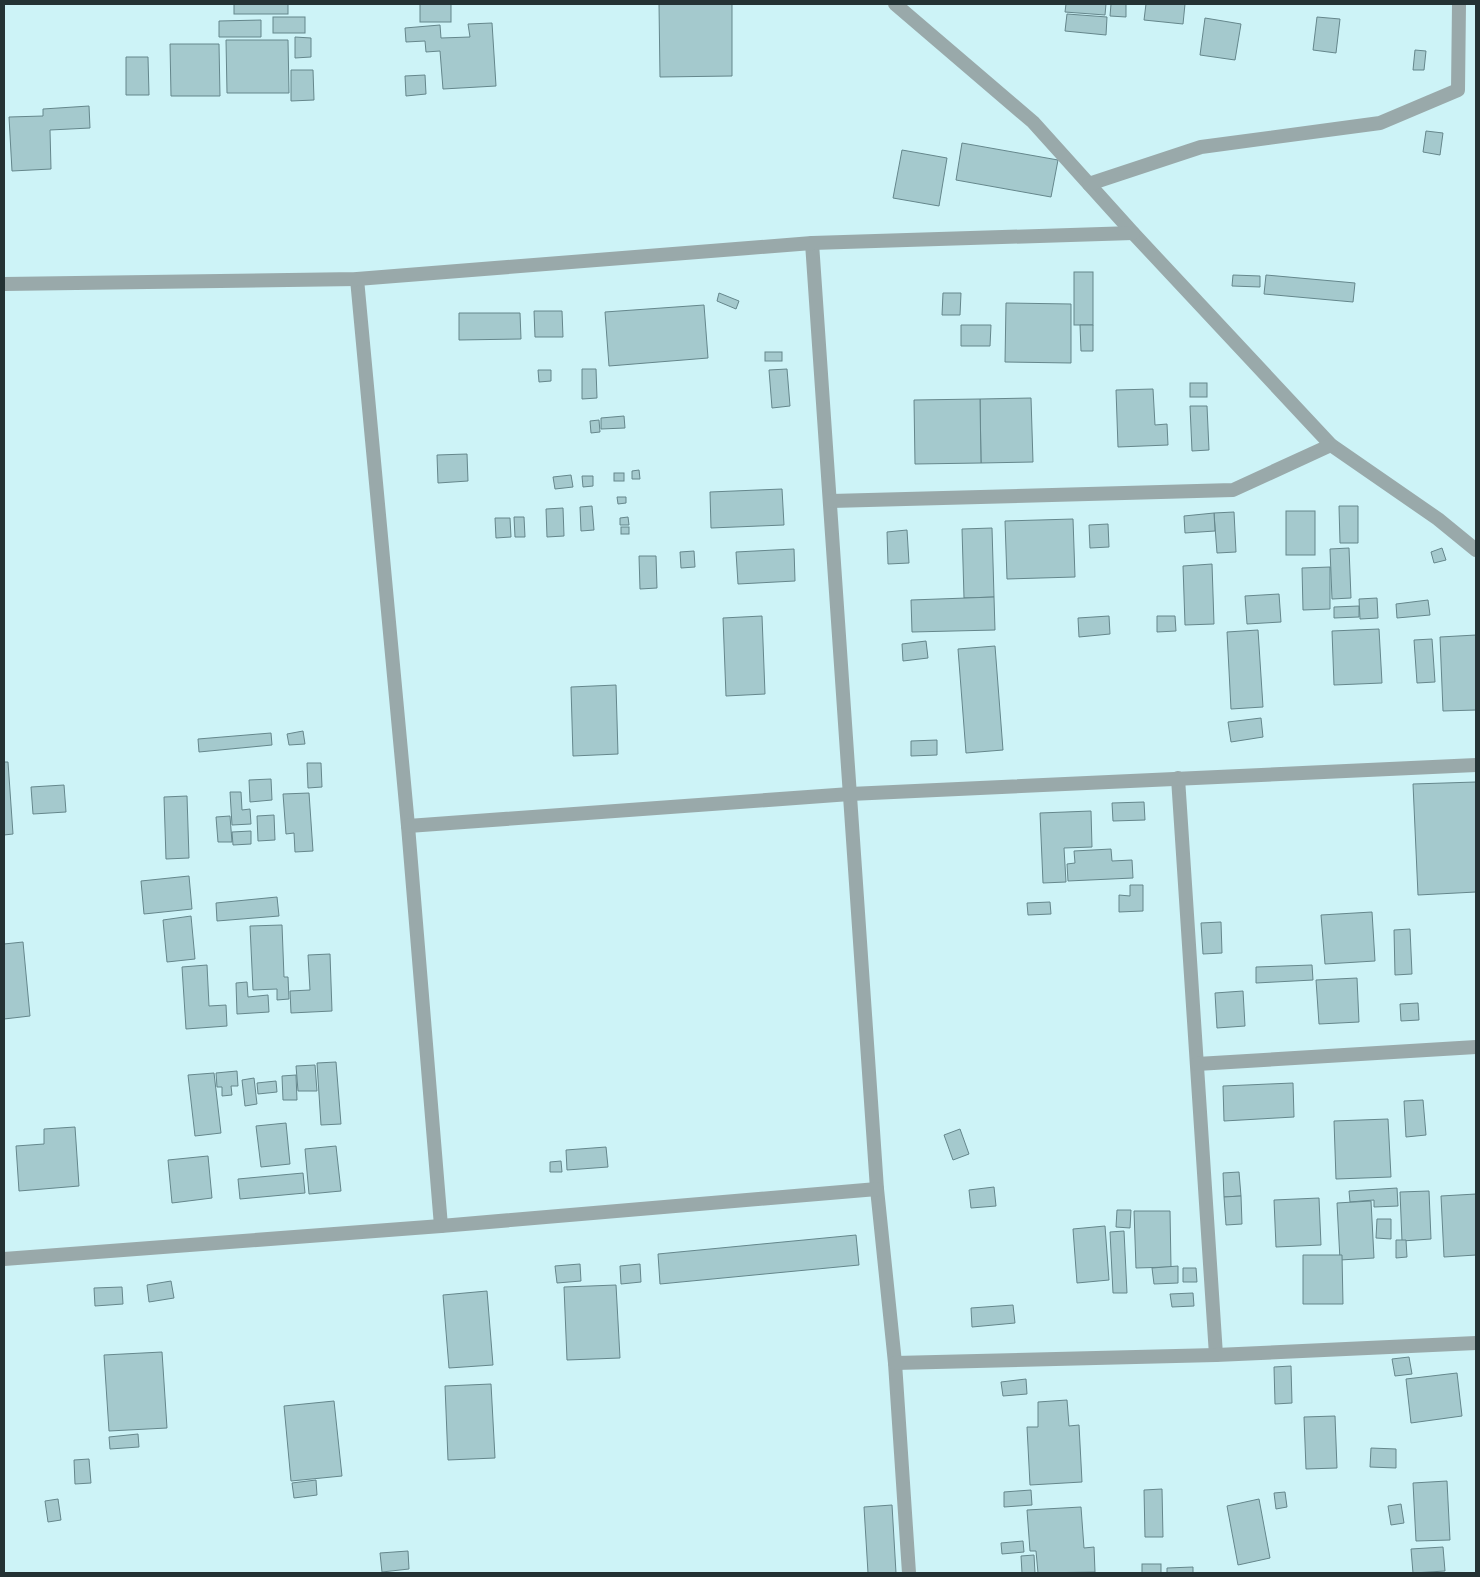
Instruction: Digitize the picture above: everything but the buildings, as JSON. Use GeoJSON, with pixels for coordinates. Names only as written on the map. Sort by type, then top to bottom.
{"type":"FeatureCollection","features":[{"type":"Feature","properties":{"kind":"street"},"geometry":{"type":"LineString","coordinates":[[895,4],[1033,122],[1133,233],[1331,445],[1438,519],[1476,550]]}},
{"type":"Feature","properties":{"kind":"street"},"geometry":{"type":"LineString","coordinates":[[1089,184],[1201,147],[1380,123],[1458,90],[1459,4]]}},
{"type":"Feature","properties":{"kind":"street"},"geometry":{"type":"LineString","coordinates":[[4,284],[357,279],[812,243],[1133,233]]}},
{"type":"Feature","properties":{"kind":"street"},"geometry":{"type":"LineString","coordinates":[[812,243],[877,1189],[896,1363],[909,1573]]}},
{"type":"Feature","properties":{"kind":"street"},"geometry":{"type":"LineString","coordinates":[[357,279],[408,826],[441,1226]]}},
{"type":"Feature","properties":{"kind":"street"},"geometry":{"type":"LineString","coordinates":[[831,501],[1233,490],[1331,445]]}},
{"type":"Feature","properties":{"kind":"street"},"geometry":{"type":"LineString","coordinates":[[408,826],[850,794],[1476,765]]}},
{"type":"Feature","properties":{"kind":"street"},"geometry":{"type":"LineString","coordinates":[[1178,778],[1216,1355]]}},
{"type":"Feature","properties":{"kind":"street"},"geometry":{"type":"LineString","coordinates":[[1197,1064],[1476,1046]]}},
{"type":"Feature","properties":{"kind":"street"},"geometry":{"type":"LineString","coordinates":[[4,1259],[441,1226],[877,1189]]}},
{"type":"Feature","properties":{"kind":"street"},"geometry":{"type":"LineString","coordinates":[[896,1363],[1216,1355],[1476,1343]]}}]}
